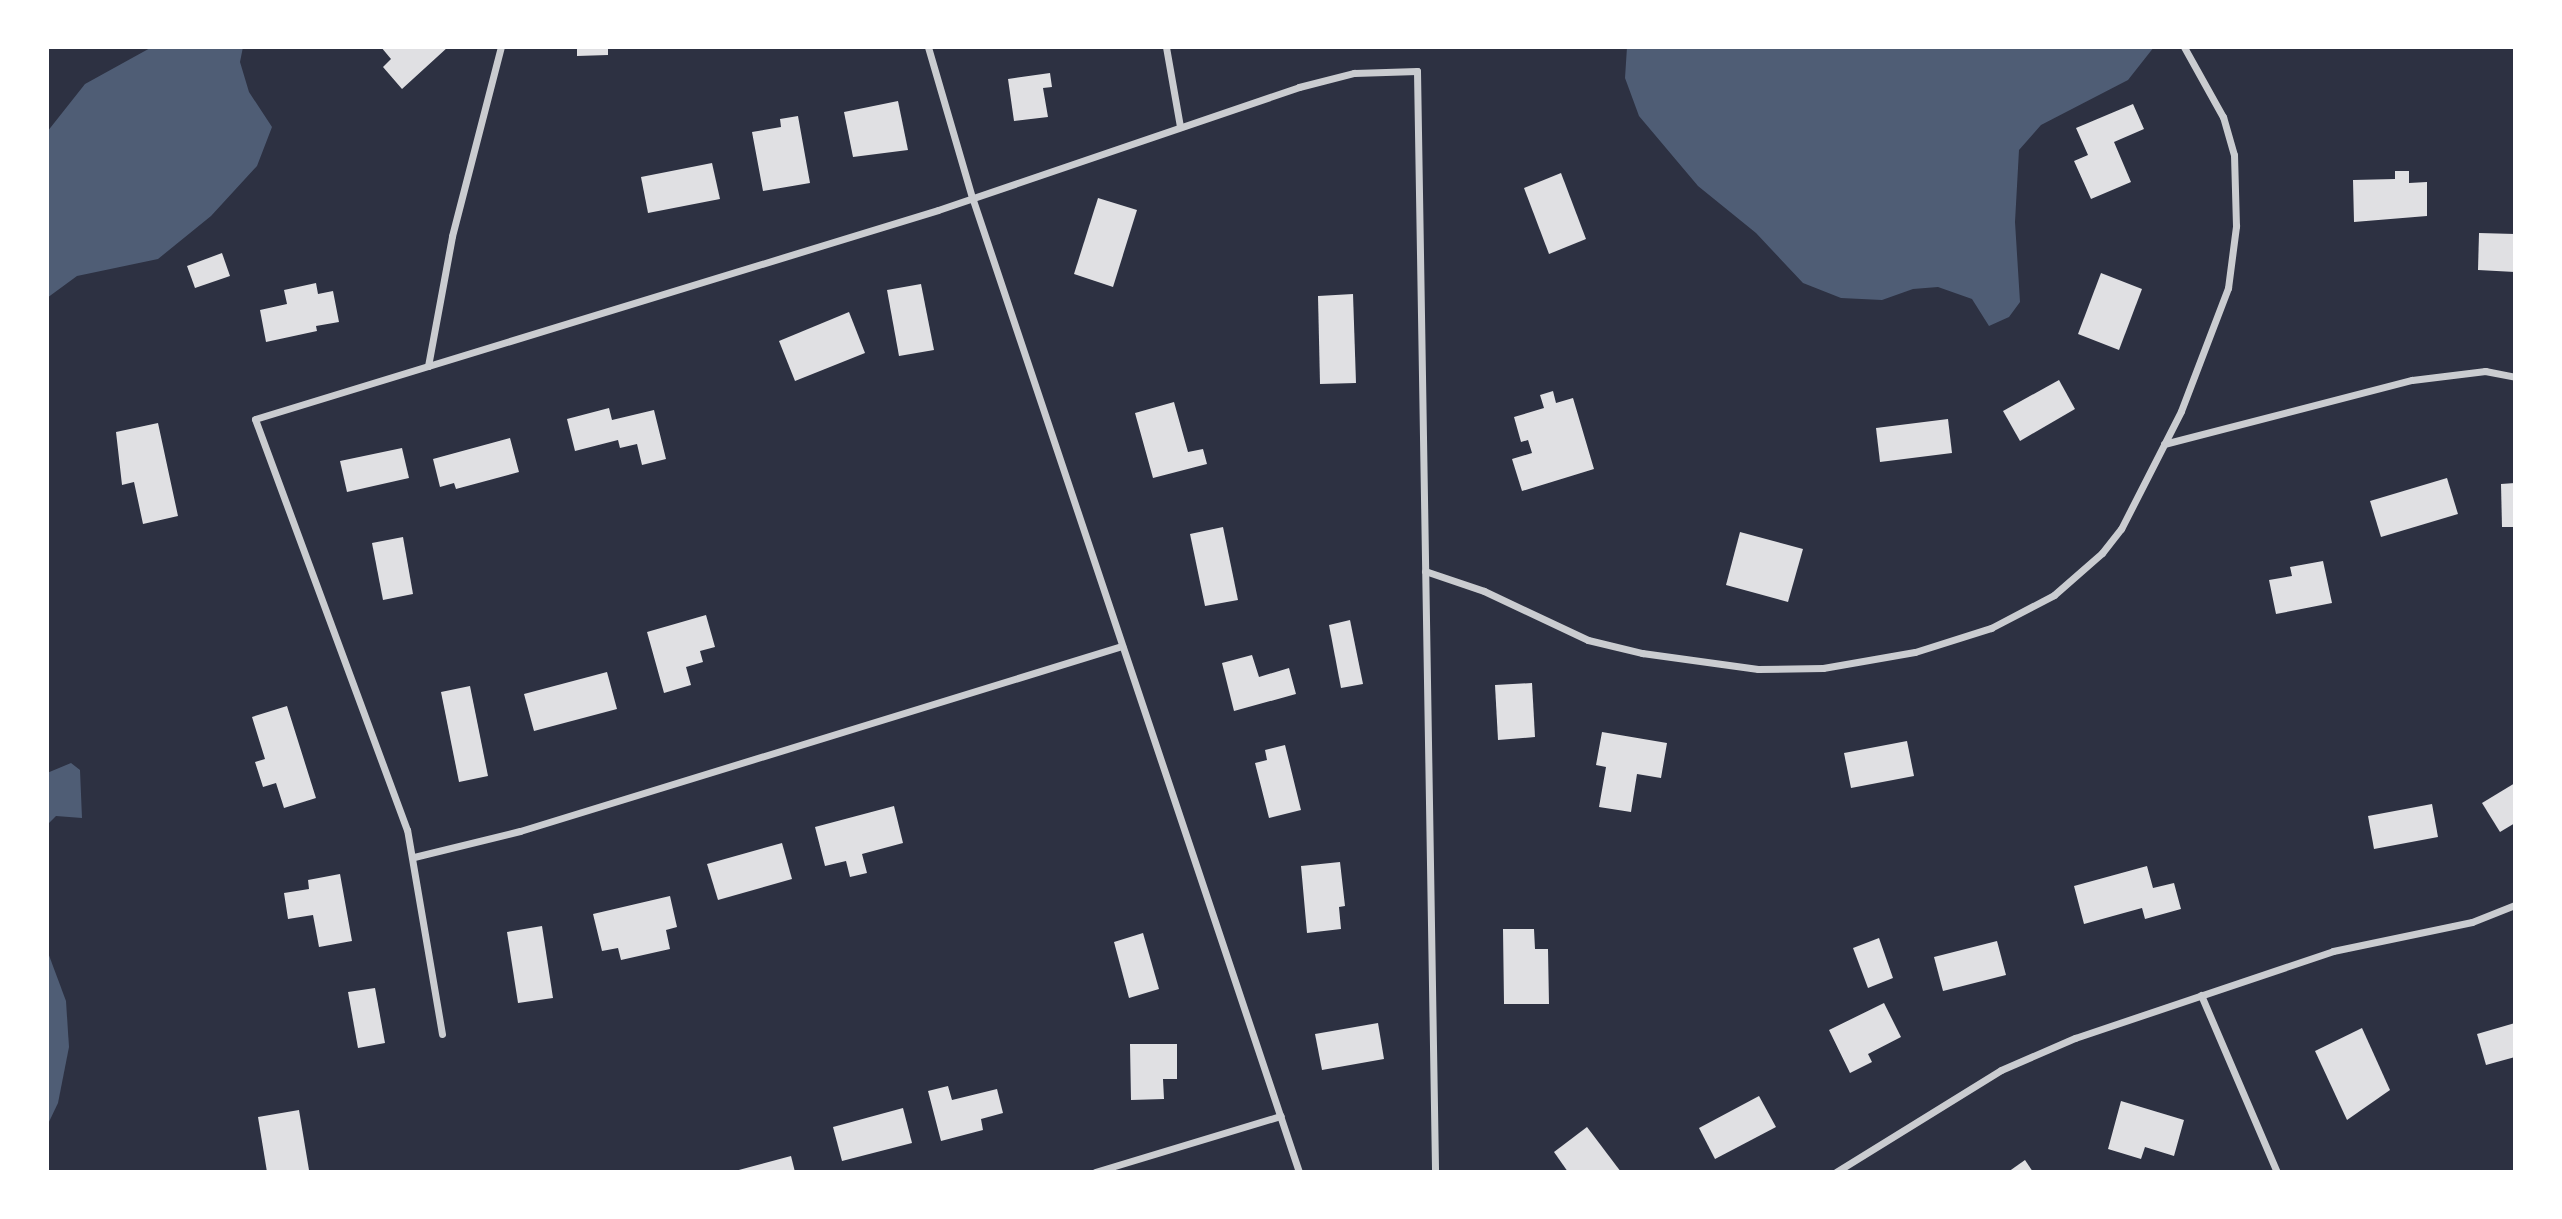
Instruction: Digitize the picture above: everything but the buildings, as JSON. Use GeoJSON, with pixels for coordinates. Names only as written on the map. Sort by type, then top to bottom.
{"type":"FeatureCollection","features":[{"type":"Feature","properties":{"kind":"street"},"geometry":{"type":"LineString","coordinates":[[428,366],[452,236],[500,47]]}},
{"type":"Feature","properties":{"kind":"street"},"geometry":{"type":"LineString","coordinates":[[928,47],[972,197],[1299,1172]]}},
{"type":"Feature","properties":{"kind":"street"},"geometry":{"type":"LineString","coordinates":[[1166,47],[1180,126]]}},
{"type":"Feature","properties":{"kind":"street"},"geometry":{"type":"LineString","coordinates":[[1425,571],[1484,591],[1588,640],[1642,653],[1758,669],[1823,667],[1886,659],[1980,633],[2054,595],[2102,553],[2121,528],[2164,444],[2219,318],[2228,288],[2236,226],[2231,141],[2223,117],[2184,47]]}},
{"type":"Feature","properties":{"kind":"street"},"geometry":{"type":"LineString","coordinates":[[442,1034],[414,857],[255,419],[972,197],[1180,126],[1354,73],[1417,71],[1435,1172]]}},
{"type":"Feature","properties":{"kind":"street"},"geometry":{"type":"LineString","coordinates":[[2164,444],[2412,380],[2485,372],[2515,377]]}},
{"type":"Feature","properties":{"kind":"street"},"geometry":{"type":"LineString","coordinates":[[414,857],[520,831],[1122,646]]}},
{"type":"Feature","properties":{"kind":"street"},"geometry":{"type":"LineString","coordinates":[[1836,1172],[2023,1059],[2333,951],[2472,922],[2515,905]]}},
{"type":"Feature","properties":{"kind":"street"},"geometry":{"type":"LineString","coordinates":[[2201,995],[2277,1172]]}},
{"type":"Feature","properties":{"kind":"street"},"geometry":{"type":"LineString","coordinates":[[1095,1172],[1281,1116]]}},
{"type":"Feature","properties":{"kind":"water"},"geometry":{"type":"Polygon","coordinates":[[[152,47],[243,47],[240,62],[249,92],[272,127],[257,166],[211,216],[158,259],[77,276],[47,298],[47,132],[85,84],[152,47]]]}},
{"type":"Feature","properties":{"kind":"water"},"geometry":{"type":"Polygon","coordinates":[[[1627,47],[2154,47],[2128,80],[2041,125],[2019,150],[2015,222],[2020,302],[2009,317],[1989,326],[1972,299],[1938,287],[1913,289],[1882,300],[1841,298],[1803,283],[1756,233],[1698,186],[1639,116],[1625,78],[1627,47]]]}},
{"type":"Feature","properties":{"kind":"water"},"geometry":{"type":"Polygon","coordinates":[[[71,763],[80,770],[82,818],[56,816],[47,825],[47,773],[71,763]]]}},
{"type":"Feature","properties":{"kind":"water"},"geometry":{"type":"Polygon","coordinates":[[[47,950],[66,1001],[69,1047],[58,1103],[47,1126],[47,950]]]}}]}
